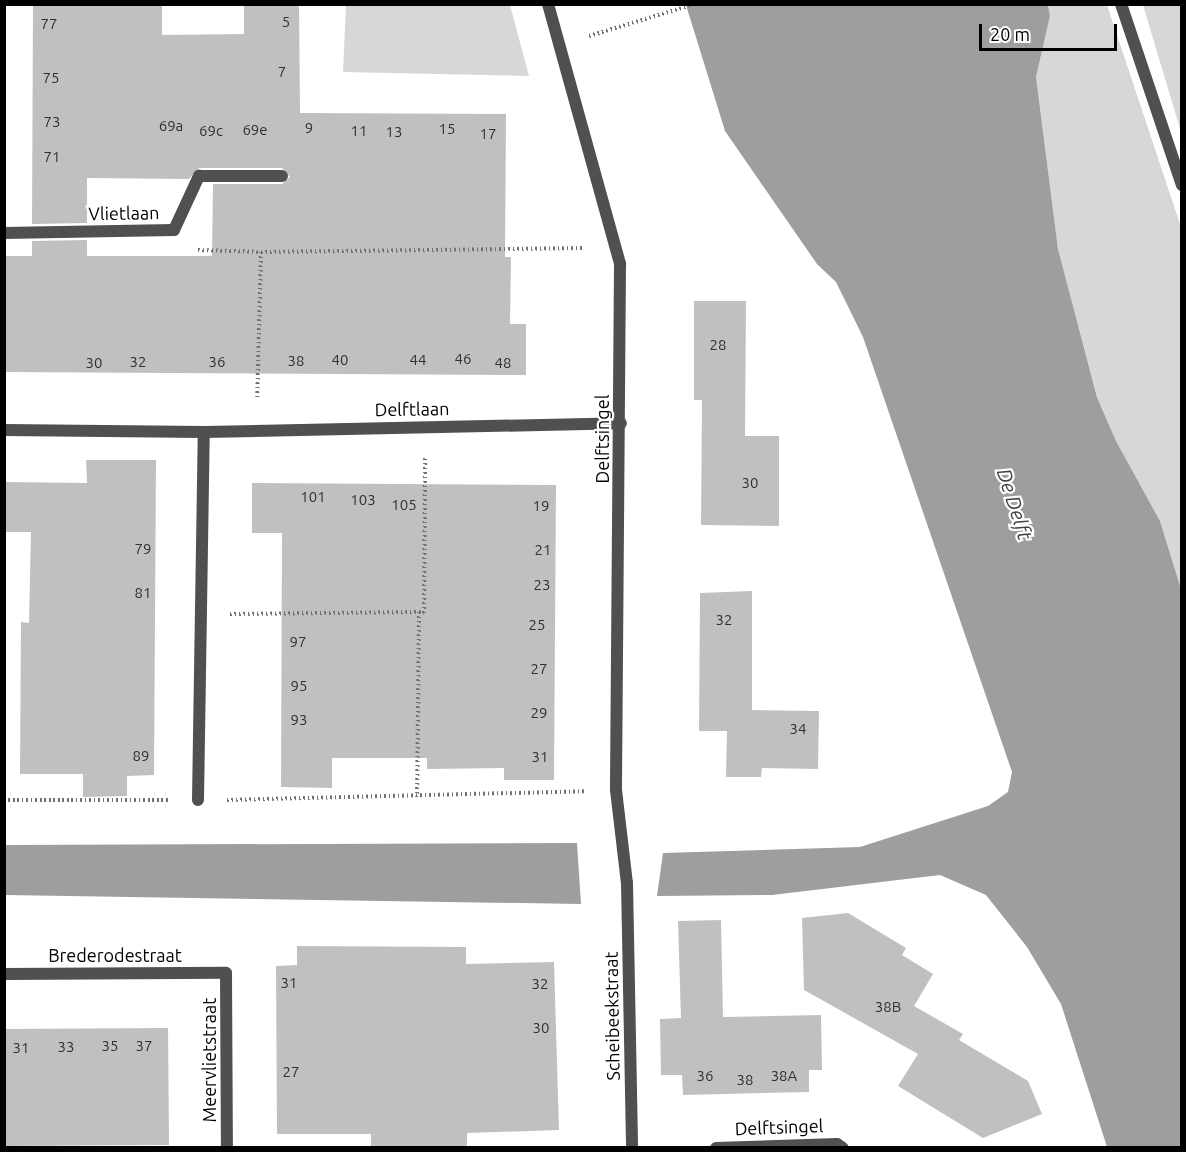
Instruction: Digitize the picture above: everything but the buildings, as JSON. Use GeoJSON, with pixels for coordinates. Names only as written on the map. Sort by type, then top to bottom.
{"type":"FeatureCollection","features":[{"type":"Feature","properties":{"kind":"street","name":"Delftsingel"},"geometry":{"type":"LineString","coordinates":[[548,4],[620,264],[621,423],[616,790],[627,883]]}},
{"type":"Feature","properties":{"kind":"street"},"geometry":{"type":"LineString","coordinates":[[1121,4],[1182,185]]}},
{"type":"Feature","properties":{"kind":"street","name":"Vlietlaan"},"geometry":{"type":"LineString","coordinates":[[4,232],[174,230],[199,176],[282,176]]}},
{"type":"Feature","properties":{"kind":"street","name":"Delftlaan"},"geometry":{"type":"LineString","coordinates":[[4,430],[204,432],[621,423]]}},
{"type":"Feature","properties":{"kind":"street"},"geometry":{"type":"LineString","coordinates":[[198,800],[204,432]]}},
{"type":"Feature","properties":{"kind":"street","name":"Scheibeekstraat"},"geometry":{"type":"LineString","coordinates":[[627,883],[632,1148]]}},
{"type":"Feature","properties":{"kind":"street","name":"Brederodestraat"},"geometry":{"type":"LineString","coordinates":[[4,974],[226,973]]}},
{"type":"Feature","properties":{"kind":"street","name":"Meervlietstraat"},"geometry":{"type":"LineString","coordinates":[[226,973],[228,1148]]}},
{"type":"Feature","properties":{"kind":"street","name":"Delftsingel"},"geometry":{"type":"LineString","coordinates":[[716,1148],[837,1144],[843,1148]]}},
{"type":"Feature","properties":{"kind":"path"},"geometry":{"type":"LineString","coordinates":[[560,44],[695,4]]}},
{"type":"Feature","properties":{"kind":"path"},"geometry":{"type":"LineString","coordinates":[[174,230],[194,250],[261,252],[616,248]]}},
{"type":"Feature","properties":{"kind":"path"},"geometry":{"type":"LineString","coordinates":[[257,431],[261,252]]}},
{"type":"Feature","properties":{"kind":"path"},"geometry":{"type":"LineString","coordinates":[[202,614],[424,613],[426,426]]}},
{"type":"Feature","properties":{"kind":"path"},"geometry":{"type":"LineString","coordinates":[[417,797],[419,612]]}},
{"type":"Feature","properties":{"kind":"path"},"geometry":{"type":"LineString","coordinates":[[4,800],[417,797],[616,790]]}},
{"type":"Feature","properties":{"kind":"shaded area"},"geometry":{"type":"Polygon","coordinates":[[[346,5],[510,5],[529,76],[343,72],[346,5]]]}},
{"type":"Feature","properties":{"kind":"shaded area"},"geometry":{"type":"Polygon","coordinates":[[[1048,5],[1107,5],[1181,227],[1181,589],[1160,521],[1116,441],[1097,396],[1058,249],[1036,77],[1050,16],[1048,5]]]}},
{"type":"Feature","properties":{"kind":"shaded area"},"geometry":{"type":"Polygon","coordinates":[[[1143,5],[1181,5],[1181,132],[1143,5]]]}},
{"type":"Feature","properties":{"kind":"water","name":"De Delft"},"geometry":{"type":"Polygon","coordinates":[[[686,5],[1048,5],[1050,16],[1036,77],[1058,249],[1097,397],[1116,441],[1160,521],[1181,589],[1181,1147],[1107,1147],[1061,1004],[1027,947],[986,895],[940,875],[772,895],[657,896],[663,853],[860,847],[988,806],[1008,792],[1012,772],[863,337],[836,282],[817,264],[725,131],[686,5]]]}},
{"type":"Feature","properties":{"kind":"water"},"geometry":{"type":"Polygon","coordinates":[[[577,843],[581,904],[5,895],[5,845],[577,843]]]}}]}
